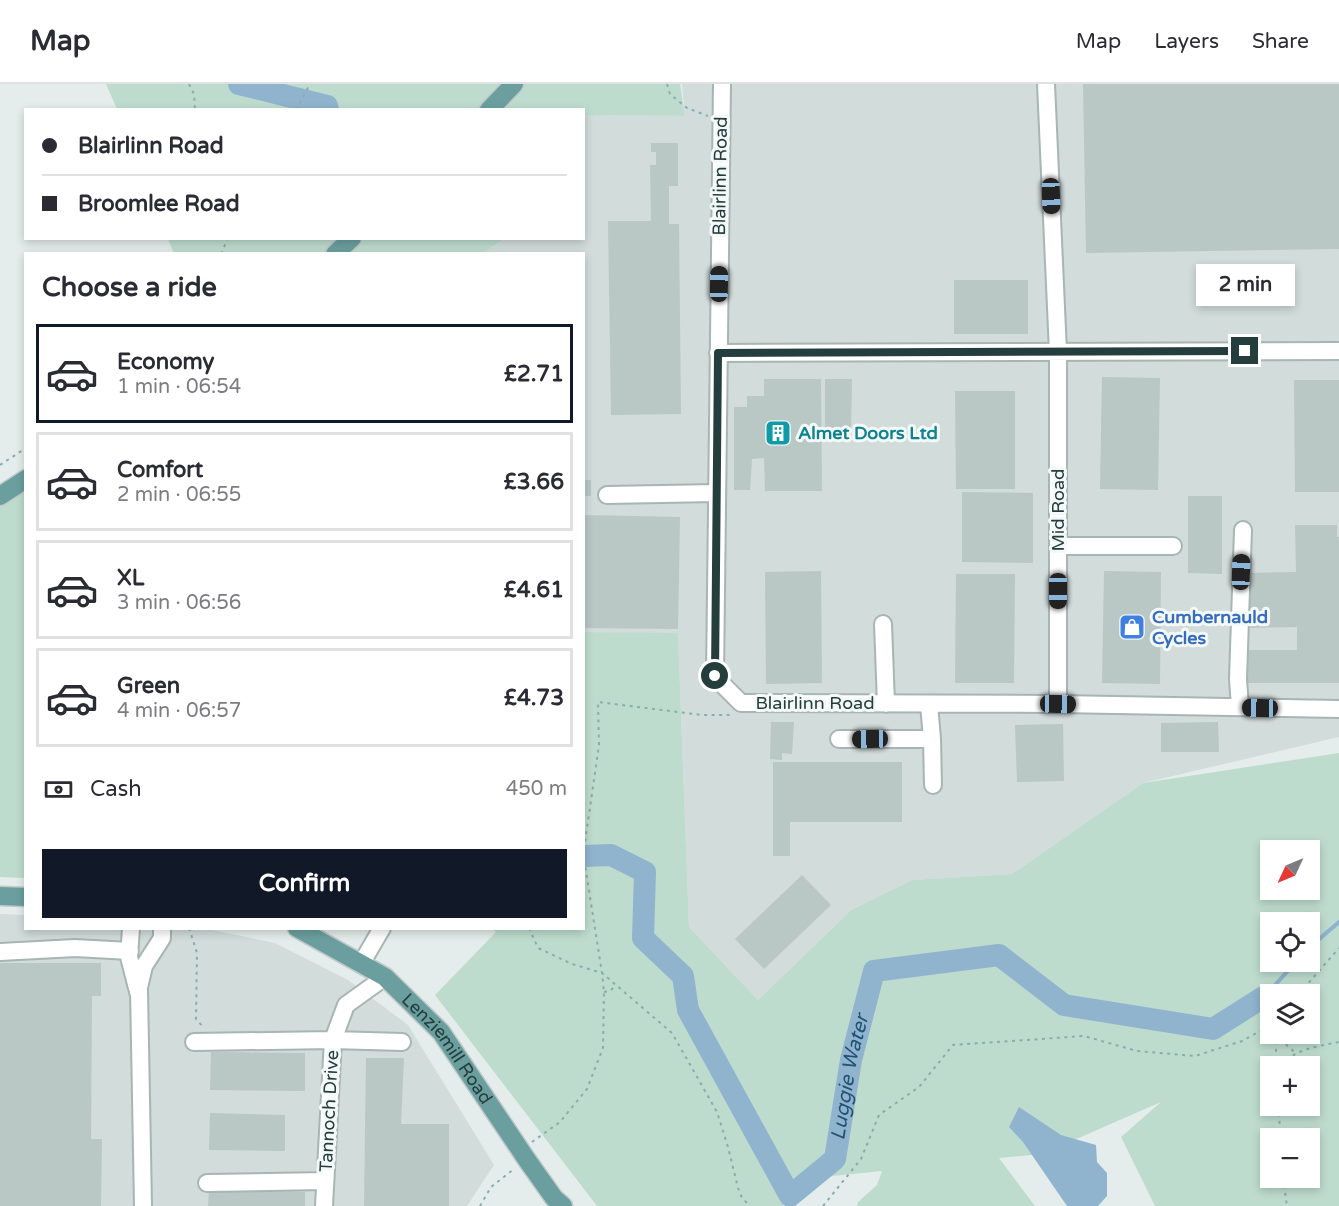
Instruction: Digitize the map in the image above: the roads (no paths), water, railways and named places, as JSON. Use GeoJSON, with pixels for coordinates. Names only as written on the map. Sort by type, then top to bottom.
{"type":"FeatureCollection","features":[{"type":"Feature","properties":{"kind":"main road"},"geometry":{"type":"LineString","coordinates":[[491,108],[514,84]]}},
{"type":"Feature","properties":{"kind":"main road"},"geometry":{"type":"LineString","coordinates":[[337,252],[350,240]]}},
{"type":"Feature","properties":{"kind":"main road"},"geometry":{"type":"LineString","coordinates":[[0,496],[24,480]]}},
{"type":"Feature","properties":{"kind":"main road"},"geometry":{"type":"LineString","coordinates":[[0,896],[24,897]]}},
{"type":"Feature","properties":{"kind":"main road","name":"Lenziemill Road"},"geometry":{"type":"LineString","coordinates":[[301,930],[385,977],[441,1032],[524,1155],[563,1206]]}},
{"type":"Feature","properties":{"kind":"street","name":"Blairlinn Road"},"geometry":{"type":"LineString","coordinates":[[722,84],[715,676],[741,703],[1058,704],[1339,709]]}},
{"type":"Feature","properties":{"kind":"street","name":"Mid Road"},"geometry":{"type":"LineString","coordinates":[[1046,84],[1058,352],[1058,704]]}},
{"type":"Feature","properties":{"kind":"street"},"geometry":{"type":"LineString","coordinates":[[718,353],[1339,351]]}},
{"type":"Feature","properties":{"kind":"street"},"geometry":{"type":"LineString","coordinates":[[608,495],[716,493]]}},
{"type":"Feature","properties":{"kind":"street"},"geometry":{"type":"LineString","coordinates":[[1240,707],[1238,680],[1243,530]]}},
{"type":"Feature","properties":{"kind":"street"},"geometry":{"type":"LineString","coordinates":[[1058,546],[1173,546]]}},
{"type":"Feature","properties":{"kind":"street"},"geometry":{"type":"LineString","coordinates":[[883,624],[886,704]]}},
{"type":"Feature","properties":{"kind":"street"},"geometry":{"type":"LineString","coordinates":[[929,704],[933,785]]}},
{"type":"Feature","properties":{"kind":"street"},"geometry":{"type":"LineString","coordinates":[[839,739],[932,739]]}},
{"type":"Feature","properties":{"kind":"street"},"geometry":{"type":"LineString","coordinates":[[130,930],[129,957],[138,992],[139,990]]}},
{"type":"Feature","properties":{"kind":"street"},"geometry":{"type":"LineString","coordinates":[[142,1206],[139,990],[144,966],[162,938],[162,930]]}},
{"type":"Feature","properties":{"kind":"street"},"geometry":{"type":"LineString","coordinates":[[361,964],[381,930]]}},
{"type":"Feature","properties":{"kind":"street"},"geometry":{"type":"LineString","coordinates":[[0,952],[75,948],[130,951]]}},
{"type":"Feature","properties":{"kind":"street","name":"Tannoch Drive"},"geometry":{"type":"LineString","coordinates":[[324,1206],[333,1040],[346,1005],[385,977]]}},
{"type":"Feature","properties":{"kind":"street","name":"Tannoch Drive"},"geometry":{"type":"LineString","coordinates":[[195,1042],[333,1040],[402,1042]]}},
{"type":"Feature","properties":{"kind":"street","name":"Tannoch Drive"},"geometry":{"type":"LineString","coordinates":[[207,1183],[325,1182]]}},
{"type":"Feature","properties":{"kind":"water"},"geometry":{"type":"Polygon","coordinates":[[[1019,1107],[1061,1135],[1096,1145],[1097,1162],[1107,1173],[1107,1196],[1098,1206],[1067,1206],[1023,1142],[1009,1127],[1019,1107]]]}},
{"type":"Feature","properties":{"kind":"waterway","name":"Luggie Water"},"geometry":{"type":"LineString","coordinates":[[239,84],[328,108]]}},
{"type":"Feature","properties":{"kind":"waterway","name":"Luggie Water"},"geometry":{"type":"LineString","coordinates":[[585,856],[611,855],[645,872],[643,938],[683,976],[688,1010],[790,1196],[835,1159],[851,1060],[874,971],[999,955],[1064,1005],[1213,1029],[1260,999]]}},
{"type":"Feature","properties":{"kind":"waterway","name":"Luggie Water"},"geometry":{"type":"LineString","coordinates":[[1320,938],[1339,922]]}},
{"type":"Feature","properties":{"kind":"waterway","name":"Luggie Water"},"geometry":{"type":"LineString","coordinates":[[1276,984],[1287,972]]}},
{"type":"Feature","properties":{"kind":"place","name":"Almet Doors Ltd"},"geometry":{"type":"Point","coordinates":[778,433]}},
{"type":"Feature","properties":{"kind":"place","name":"Cumbernauld Cycles"},"geometry":{"type":"Point","coordinates":[1132,627]}}]}
